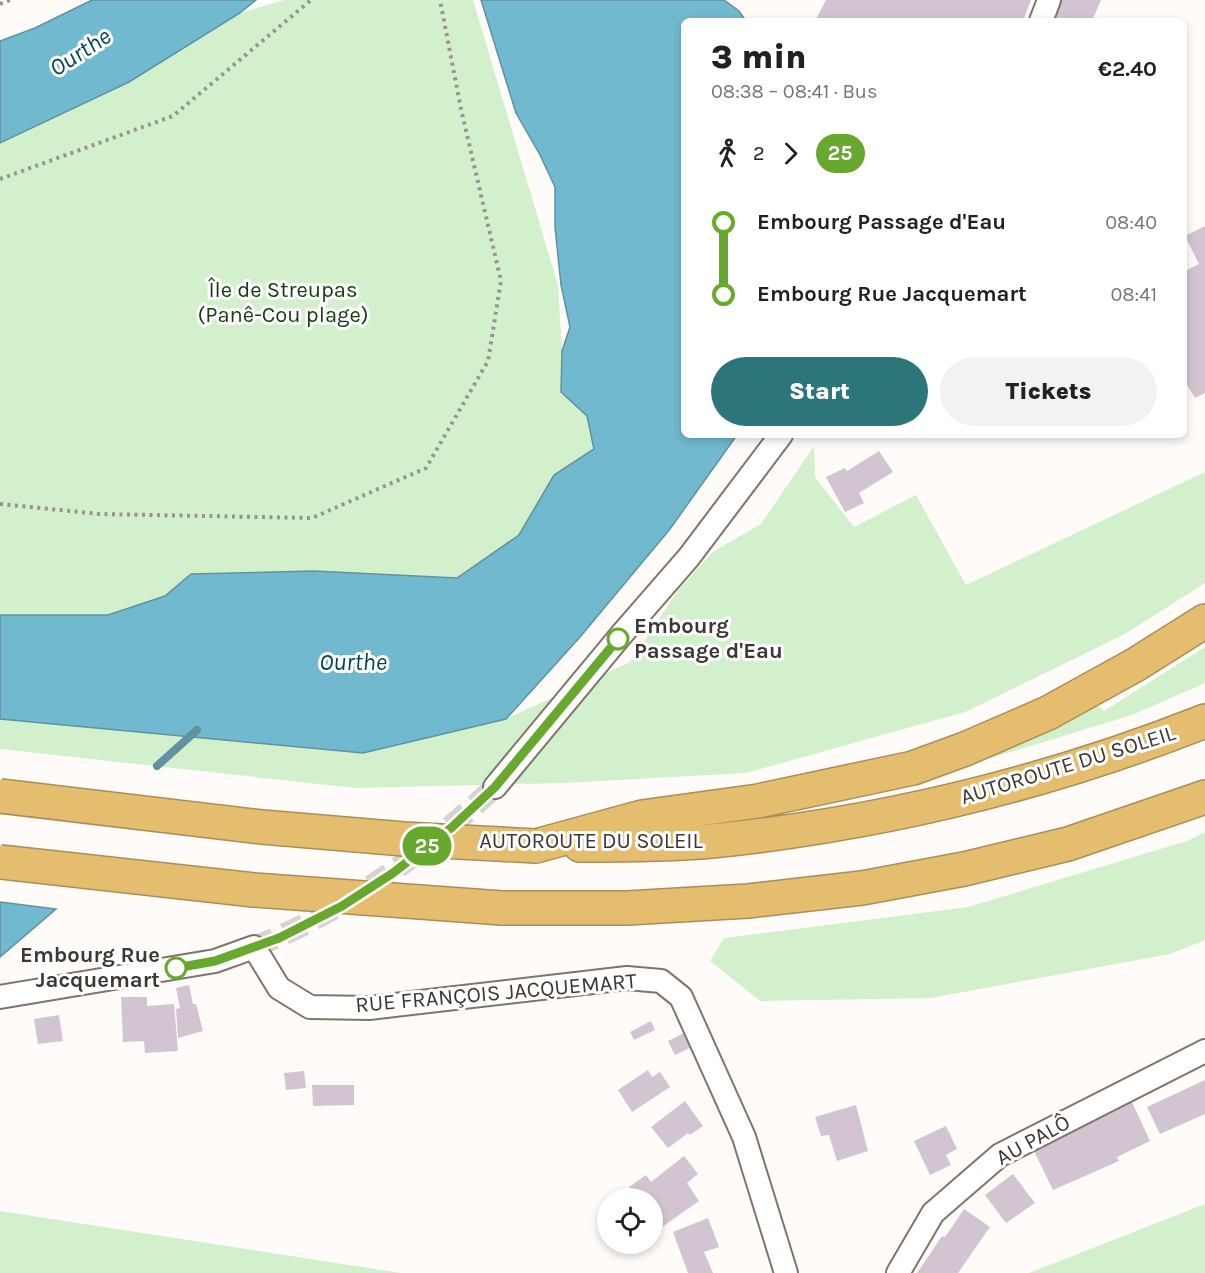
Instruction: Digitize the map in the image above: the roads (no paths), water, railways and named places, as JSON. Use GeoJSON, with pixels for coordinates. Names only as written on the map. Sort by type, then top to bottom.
{"type":"FeatureCollection","features":[{"type":"Feature","properties":{"kind":"highway"},"geometry":{"type":"LineString","coordinates":[[536,846],[642,817],[758,801],[913,768],[1048,713],[1135,665],[1205,621]]}},
{"type":"Feature","properties":{"kind":"highway","name":"AUTOROUTE DU SOLEIL"},"geometry":{"type":"LineString","coordinates":[[0,796],[262,827],[404,839],[536,846],[650,845],[710,841],[837,825],[969,796],[1047,776],[1122,752],[1205,721]]}},
{"type":"Feature","properties":{"kind":"highway"},"geometry":{"type":"LineString","coordinates":[[0,862],[265,891],[502,908],[638,908],[748,901],[862,888],[964,869],[1068,844],[1205,797]]}},
{"type":"Feature","properties":{"kind":"street"},"geometry":{"type":"LineString","coordinates":[[1042,18],[1049,0]]}},
{"type":"Feature","properties":{"kind":"street"},"geometry":{"type":"LineString","coordinates":[[495,787],[689,557],[779,438]]}},
{"type":"Feature","properties":{"kind":"street","name":"RUE FRANÇOIS JACQUEMART"},"geometry":{"type":"LineString","coordinates":[[0,998],[215,961],[254,947],[279,988],[310,1007],[369,1008],[627,978],[661,981],[681,998],[744,1137],[786,1273]]}},
{"type":"Feature","properties":{"kind":"street","name":"AU PALÔ"},"geometry":{"type":"LineString","coordinates":[[898,1273],[933,1214],[1000,1155],[1205,1051]]}},
{"type":"Feature","properties":{"kind":"water","name":"Ourthe"},"geometry":{"type":"Polygon","coordinates":[[[92,0],[256,0],[240,13],[129,82],[0,143],[0,41],[35,28],[92,0]]]}},
{"type":"Feature","properties":{"kind":"water","name":"Ourthe"},"geometry":{"type":"Polygon","coordinates":[[[481,0],[724,0],[739,11],[744,18],[681,18],[681,438],[735,438],[670,529],[580,637],[506,719],[363,753],[0,719],[0,615],[108,615],[165,596],[191,574],[314,571],[457,578],[519,535],[554,475],[594,449],[587,416],[561,392],[562,351],[570,327],[561,285],[555,227],[555,187],[516,113],[481,0]]]}},
{"type":"Feature","properties":{"kind":"water"},"geometry":{"type":"Polygon","coordinates":[[[0,902],[56,909],[0,957],[0,902]]]}},
{"type":"Feature","properties":{"kind":"waterway"},"geometry":{"type":"LineString","coordinates":[[157,766],[197,730]]}},
{"type":"Feature","properties":{"kind":"tunnel"},"geometry":{"type":"LineString","coordinates":[[254,947],[321,916],[382,879],[411,858],[495,787]]}},
{"type":"Feature","properties":{"kind":"place","name":"Embourg Passage d'Eau"},"geometry":{"type":"Point","coordinates":[618,639]}},
{"type":"Feature","properties":{"kind":"place","name":"Embourg Rue Jacquemart"},"geometry":{"type":"Point","coordinates":[176,968]}},
{"type":"Feature","properties":{"kind":"park label","name":"Île de Streupas (Panê-Cou plage)"},"geometry":{"type":"Point","coordinates":[283,302]}}]}
